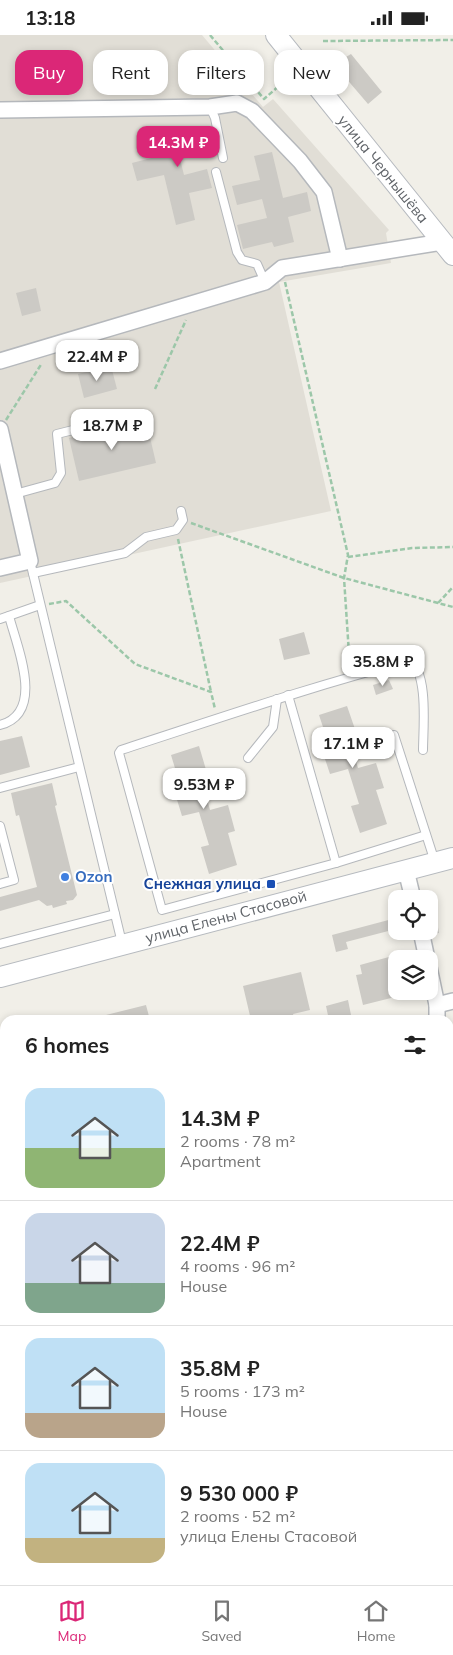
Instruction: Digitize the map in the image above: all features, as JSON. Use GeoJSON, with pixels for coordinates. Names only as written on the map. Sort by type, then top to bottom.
{"type":"FeatureCollection","features":[{"type":"Feature","properties":{"kind":"main road","name":"улица Чернышёва"},"geometry":{"type":"LineString","coordinates":[[279,36],[447,249]]}},
{"type":"Feature","properties":{"kind":"main road","name":"улица Елены Стасовой"},"geometry":{"type":"LineString","coordinates":[[0,977],[444,860]]}},
{"type":"Feature","properties":{"kind":"street"},"geometry":{"type":"LineString","coordinates":[[0,110],[210,107],[237,103],[252,111],[300,161],[324,192],[340,259]]}},
{"type":"Feature","properties":{"kind":"street"},"geometry":{"type":"LineString","coordinates":[[0,361],[265,282],[282,268],[340,259],[447,249]]}},
{"type":"Feature","properties":{"kind":"street"},"geometry":{"type":"LineString","coordinates":[[0,568],[31,567],[15,494],[3,425]]}},
{"type":"Feature","properties":{"kind":"street"},"geometry":{"type":"LineString","coordinates":[[406,870],[411,890]]}},
{"type":"Feature","properties":{"kind":"street"},"geometry":{"type":"LineString","coordinates":[[435,1000],[437,1013],[453,1001]]}},
{"type":"Feature","properties":{"kind":"lane"},"geometry":{"type":"LineString","coordinates":[[210,107],[215,118],[222,157]]}},
{"type":"Feature","properties":{"kind":"lane"},"geometry":{"type":"LineString","coordinates":[[216,172],[237,252],[242,261],[256,264],[265,282]]}},
{"type":"Feature","properties":{"kind":"lane"},"geometry":{"type":"LineString","coordinates":[[15,494],[55,483],[61,473],[57,433],[137,414]]}},
{"type":"Feature","properties":{"kind":"lane"},"geometry":{"type":"LineString","coordinates":[[122,945],[31,567],[125,553],[146,537],[176,530],[183,520],[181,511]]}},
{"type":"Feature","properties":{"kind":"lane"},"geometry":{"type":"LineString","coordinates":[[0,619],[40,605]]}},
{"type":"Feature","properties":{"kind":"lane"},"geometry":{"type":"LineString","coordinates":[[0,725],[8,723],[17,717],[23,707],[26,689],[24,673],[9,616]]}},
{"type":"Feature","properties":{"kind":"lane"},"geometry":{"type":"LineString","coordinates":[[423,750],[423,690],[420,676],[413,663],[409,661],[350,676],[288,695],[121,750],[119,753],[162,910],[336,863],[426,835]]}},
{"type":"Feature","properties":{"kind":"lane"},"geometry":{"type":"LineString","coordinates":[[288,695],[336,863]]}},
{"type":"Feature","properties":{"kind":"lane"},"geometry":{"type":"LineString","coordinates":[[248,758],[273,727],[278,699]]}},
{"type":"Feature","properties":{"kind":"lane"},"geometry":{"type":"LineString","coordinates":[[394,735],[426,835],[444,860]]}},
{"type":"Feature","properties":{"kind":"lane"},"geometry":{"type":"LineString","coordinates":[[0,788],[79,767]]}},
{"type":"Feature","properties":{"kind":"lane"},"geometry":{"type":"LineString","coordinates":[[0,826],[14,880],[0,884]]}},
{"type":"Feature","properties":{"kind":"lane"},"geometry":{"type":"LineString","coordinates":[[0,944],[115,913]]}},
{"type":"Feature","properties":{"kind":"path"},"geometry":{"type":"LineString","coordinates":[[210,35],[264,99],[274,90]]}},
{"type":"Feature","properties":{"kind":"path"},"geometry":{"type":"LineString","coordinates":[[323,41],[453,40]]}},
{"type":"Feature","properties":{"kind":"path"},"geometry":{"type":"LineString","coordinates":[[282,268],[348,555],[344,578],[350,676]]}},
{"type":"Feature","properties":{"kind":"path"},"geometry":{"type":"LineString","coordinates":[[154,389],[194,303]]}},
{"type":"Feature","properties":{"kind":"path"},"geometry":{"type":"LineString","coordinates":[[3,425],[52,347]]}},
{"type":"Feature","properties":{"kind":"path"},"geometry":{"type":"LineString","coordinates":[[183,520],[344,578],[453,607]]}},
{"type":"Feature","properties":{"kind":"path"},"geometry":{"type":"LineString","coordinates":[[176,530],[218,719]]}},
{"type":"Feature","properties":{"kind":"path"},"geometry":{"type":"LineString","coordinates":[[348,555],[412,548],[453,547]]}},
{"type":"Feature","properties":{"kind":"path"},"geometry":{"type":"LineString","coordinates":[[438,603],[453,587]]}},
{"type":"Feature","properties":{"kind":"path"},"geometry":{"type":"LineString","coordinates":[[40,605],[66,601],[135,664],[211,692]]}},
{"type":"Feature","properties":{"kind":"shaded area"},"geometry":{"type":"Polygon","coordinates":[[[0,35],[202,35],[215,50],[178,50],[178,95],[253,95],[263,107],[273,99],[389,230],[386,233],[391,263],[279,282],[331,511],[0,583],[0,35]]]}},
{"type":"Feature","properties":{"kind":"building"},"geometry":{"type":"Polygon","coordinates":[[[351,54],[382,92],[368,104],[349,82],[349,55],[351,54]]]}},
{"type":"Feature","properties":{"kind":"building"},"geometry":{"type":"Polygon","coordinates":[[[209,127],[214,148],[179,155],[184,175],[207,169],[212,188],[189,193],[195,220],[176,225],[164,175],[137,181],[132,163],[159,156],[153,133],[173,128],[174,134],[209,127]]]}},
{"type":"Feature","properties":{"kind":"building"},"geometry":{"type":"Polygon","coordinates":[[[272,152],[283,198],[307,192],[311,211],[288,217],[294,242],[274,247],[272,242],[243,249],[237,225],[267,218],[262,199],[237,205],[232,186],[260,180],[254,156],[272,152]]]}},
{"type":"Feature","properties":{"kind":"building"},"geometry":{"type":"Polygon","coordinates":[[[36,288],[41,311],[22,316],[16,293],[36,288]]]}},
{"type":"Feature","properties":{"kind":"building"},"geometry":{"type":"Polygon","coordinates":[[[111,366],[117,389],[84,398],[78,374],[111,366]]]}},
{"type":"Feature","properties":{"kind":"building"},"geometry":{"type":"Polygon","coordinates":[[[146,420],[156,463],[79,481],[69,438],[146,420]]]}},
{"type":"Feature","properties":{"kind":"building"},"geometry":{"type":"Polygon","coordinates":[[[304,632],[310,654],[284,660],[279,639],[304,632]]]}},
{"type":"Feature","properties":{"kind":"building"},"geometry":{"type":"Polygon","coordinates":[[[389,680],[393,689],[376,695],[373,685],[389,680]]]}},
{"type":"Feature","properties":{"kind":"building"},"geometry":{"type":"Polygon","coordinates":[[[347,706],[356,732],[348,735],[358,768],[376,763],[384,788],[376,790],[387,824],[360,833],[351,806],[359,804],[348,769],[330,774],[322,750],[330,748],[319,715],[347,706]]]}},
{"type":"Feature","properties":{"kind":"building"},"geometry":{"type":"Polygon","coordinates":[[[22,736],[30,767],[0,775],[0,741],[22,736]]]}},
{"type":"Feature","properties":{"kind":"building"},"geometry":{"type":"Polygon","coordinates":[[[199,746],[207,773],[201,776],[210,810],[228,805],[235,831],[228,833],[237,865],[209,874],[201,847],[209,845],[199,812],[182,816],[174,790],[181,788],[171,755],[199,746]]]}},
{"type":"Feature","properties":{"kind":"building"},"geometry":{"type":"Polygon","coordinates":[[[52,783],[57,805],[55,806],[77,895],[73,900],[66,901],[67,904],[53,908],[52,905],[47,906],[39,900],[0,911],[0,897],[37,887],[19,815],[16,816],[11,793],[52,783]]]}},
{"type":"Feature","properties":{"kind":"building"},"geometry":{"type":"Polygon","coordinates":[[[388,920],[388,931],[346,942],[348,949],[336,952],[332,935],[388,920]]]}},
{"type":"Feature","properties":{"kind":"building"},"geometry":{"type":"Polygon","coordinates":[[[388,957],[388,999],[363,1005],[356,975],[362,974],[360,965],[388,957]]]}},
{"type":"Feature","properties":{"kind":"building"},"geometry":{"type":"Polygon","coordinates":[[[301,972],[310,1010],[293,1015],[250,1015],[243,986],[301,972]]]}},
{"type":"Feature","properties":{"kind":"building"},"geometry":{"type":"Polygon","coordinates":[[[348,1000],[351,1015],[328,1015],[326,1006],[348,1000]]]}},
{"type":"Feature","properties":{"kind":"building"},"geometry":{"type":"Polygon","coordinates":[[[146,1005],[149,1015],[106,1015],[146,1005]]]}},
{"type":"Feature","properties":{"kind":"place","name":"Ozon"},"geometry":{"type":"Point","coordinates":[65,877]}},
{"type":"Feature","properties":{"kind":"place","name":"Снежная улица"},"geometry":{"type":"Point","coordinates":[271,884]}}]}
